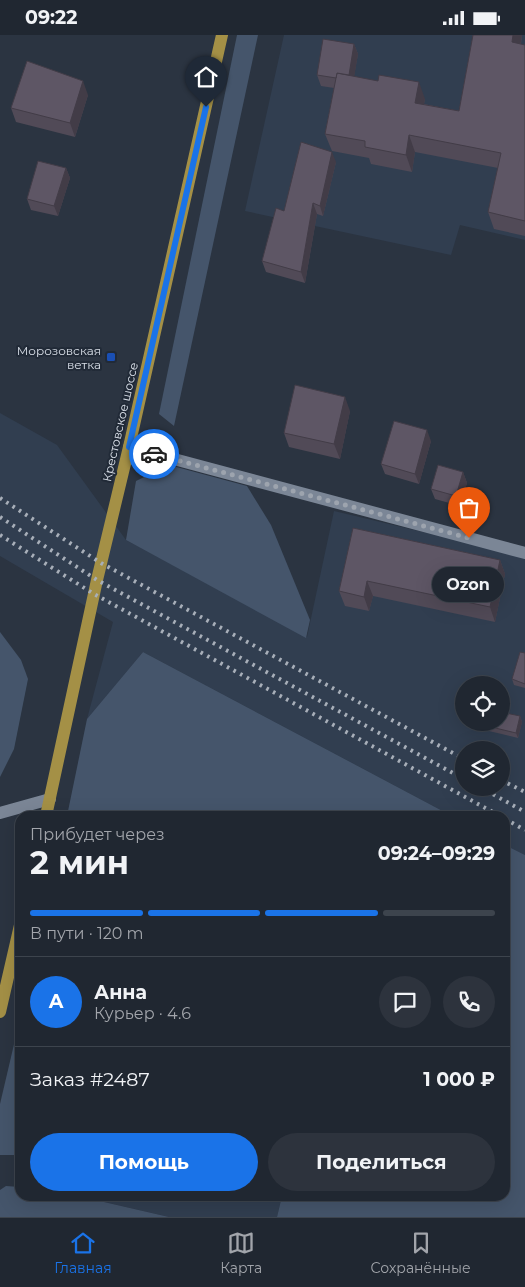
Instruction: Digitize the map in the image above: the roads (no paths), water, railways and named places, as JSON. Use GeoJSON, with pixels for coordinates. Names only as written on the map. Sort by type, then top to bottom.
{"type":"FeatureCollection","features":[{"type":"Feature","properties":{"kind":"main road","name":"Крестовское шоссе"},"geometry":{"type":"LineString","coordinates":[[47,811],[97,580],[222,35]]}},
{"type":"Feature","properties":{"kind":"main road"},"geometry":{"type":"LineString","coordinates":[[0,1012],[15,947]]}},
{"type":"Feature","properties":{"kind":"street"},"geometry":{"type":"LineString","coordinates":[[129,447],[525,553]]}},
{"type":"Feature","properties":{"kind":"street"},"geometry":{"type":"LineString","coordinates":[[0,813],[50,799]]}},
{"type":"Feature","properties":{"kind":"railway"},"geometry":{"type":"LineString","coordinates":[[0,498],[101,563],[455,754]]}},
{"type":"Feature","properties":{"kind":"railway"},"geometry":{"type":"LineString","coordinates":[[0,517],[97,580],[455,774]]}},
{"type":"Feature","properties":{"kind":"railway"},"geometry":{"type":"LineString","coordinates":[[0,535],[94,594],[491,811]]}},
{"type":"Feature","properties":{"kind":"railway"},"geometry":{"type":"LineString","coordinates":[[510,784],[525,792]]}},
{"type":"Feature","properties":{"kind":"railway"},"geometry":{"type":"LineString","coordinates":[[496,796],[525,812]]}},
{"type":"Feature","properties":{"kind":"railway"},"geometry":{"type":"LineString","coordinates":[[510,822],[525,830]]}},
{"type":"Feature","properties":{"kind":"place","name":"Морозовская ветка"},"geometry":{"type":"Point","coordinates":[111,357]}},
{"type":"Feature","properties":{"kind":"place","name":"Ozon"},"geometry":{"type":"Point","coordinates":[469,538]}}]}
